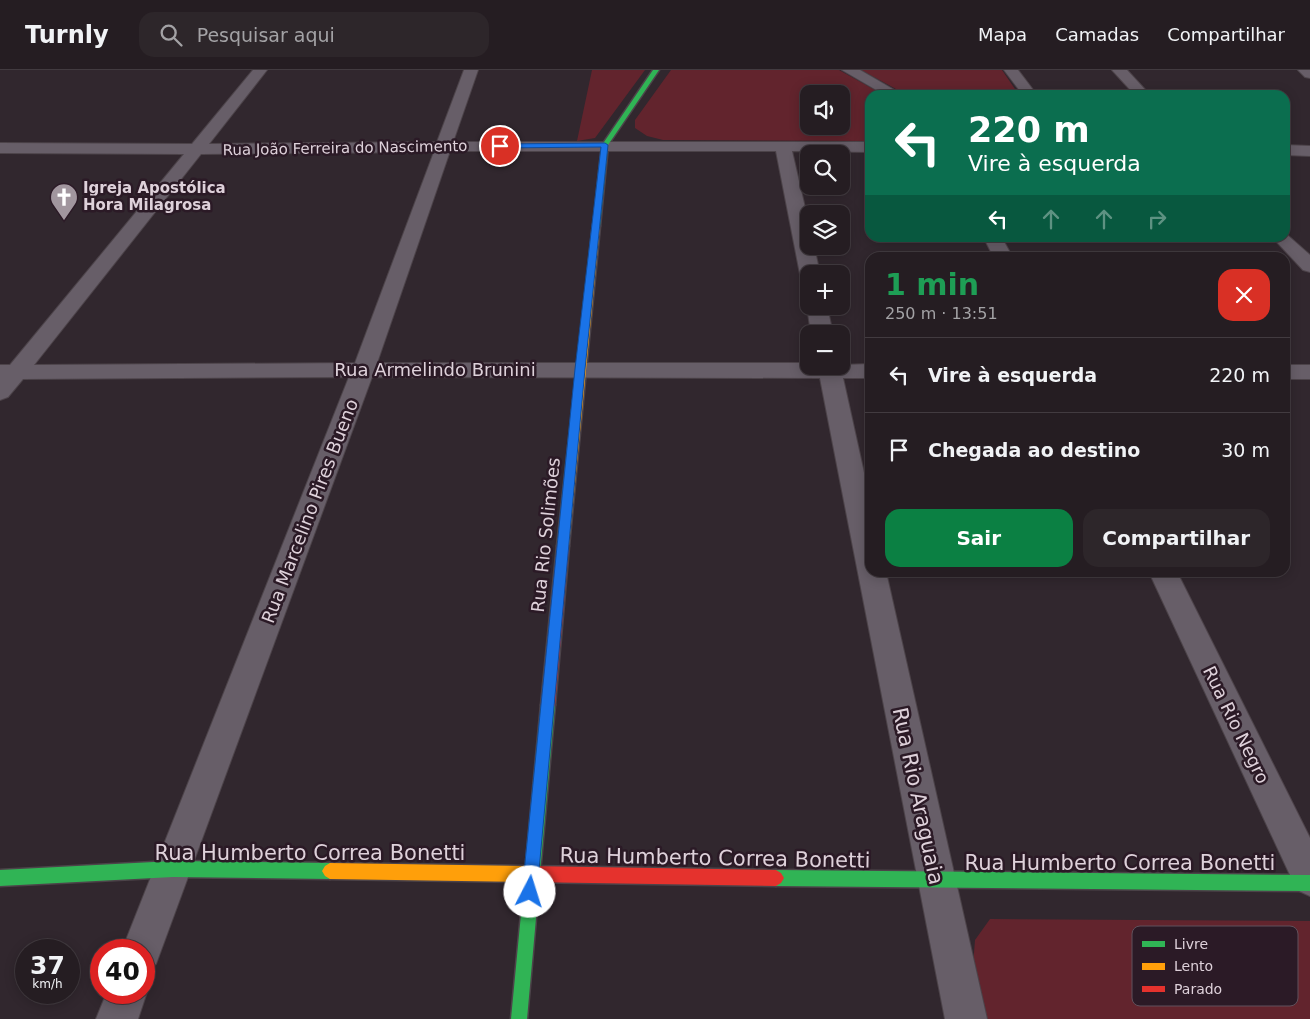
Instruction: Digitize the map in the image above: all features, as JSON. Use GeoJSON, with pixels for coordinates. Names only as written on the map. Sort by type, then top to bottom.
{"type":"FeatureCollection","features":[{"type":"Feature","properties":{"kind":"street"},"geometry":{"type":"LineString","coordinates":[[0,392],[8,372],[260,70]]}},
{"type":"Feature","properties":{"kind":"street","name":"Rua Marcelino Pires Bueno"},"geometry":{"type":"LineString","coordinates":[[146,939],[364,371],[471,70]]}},
{"type":"Feature","properties":{"kind":"street","name":"Rua Rio Solimões"},"geometry":{"type":"LineString","coordinates":[[519,1019],[531,874],[580,369],[605,145],[656,70]]}},
{"type":"Feature","properties":{"kind":"street"},"geometry":{"type":"LineString","coordinates":[[850,70],[887,90]]}},
{"type":"Feature","properties":{"kind":"street"},"geometry":{"type":"LineString","coordinates":[[1011,70],[1026,90]]}},
{"type":"Feature","properties":{"kind":"street"},"geometry":{"type":"LineString","coordinates":[[1119,70],[1138,90]]}},
{"type":"Feature","properties":{"kind":"street"},"geometry":{"type":"LineString","coordinates":[[1305,70],[1310,74]]}},
{"type":"Feature","properties":{"kind":"street","name":"Rua João Ferreira do Nascimento"},"geometry":{"type":"LineString","coordinates":[[0,148],[196,149],[605,145],[865,147]]}},
{"type":"Feature","properties":{"kind":"street"},"geometry":{"type":"LineString","coordinates":[[783,147],[808,265]]}},
{"type":"Feature","properties":{"kind":"street"},"geometry":{"type":"LineString","coordinates":[[1290,150],[1310,151]]}},
{"type":"Feature","properties":{"kind":"street"},"geometry":{"type":"LineString","coordinates":[[1286,242],[1310,266]]}},
{"type":"Feature","properties":{"kind":"street","name":"Rua Armelindo Brunini"},"geometry":{"type":"LineString","coordinates":[[8,372],[800,369]]}},
{"type":"Feature","properties":{"kind":"street","name":"Rua Armelindo Brunini"},"geometry":{"type":"LineString","coordinates":[[850,370],[865,372]]}},
{"type":"Feature","properties":{"kind":"street"},"geometry":{"type":"LineString","coordinates":[[1290,372],[1310,372]]}},
{"type":"Feature","properties":{"kind":"street"},"geometry":{"type":"LineString","coordinates":[[831,375],[865,539]]}},
{"type":"Feature","properties":{"kind":"street","name":"Rua Rio Araguaia"},"geometry":{"type":"LineString","coordinates":[[873,577],[966,1019]]}},
{"type":"Feature","properties":{"kind":"street","name":"Rua Rio Negro"},"geometry":{"type":"LineString","coordinates":[[1164,577],[1310,877]]}},
{"type":"Feature","properties":{"kind":"street","name":"Rua Humberto Correa Bonetti"},"geometry":{"type":"LineString","coordinates":[[0,878],[172,869],[936,880],[1310,882]]}},
{"type":"Feature","properties":{"kind":"street"},"geometry":{"type":"LineString","coordinates":[[117,1019],[123,1004]]}},
{"type":"Feature","properties":{"kind":"shaded area"},"geometry":{"type":"Polygon","coordinates":[[[592,70],[645,70],[595,138],[577,141],[592,70]]]}},
{"type":"Feature","properties":{"kind":"shaded area"},"geometry":{"type":"Polygon","coordinates":[[[671,70],[839,70],[875,90],[865,90],[865,141],[663,140],[647,136],[635,128],[635,120],[671,70]]]}},
{"type":"Feature","properties":{"kind":"shaded area"},"geometry":{"type":"Polygon","coordinates":[[[861,70],[1002,70],[1016,90],[898,90],[861,70]]]}},
{"type":"Feature","properties":{"kind":"shaded area"},"geometry":{"type":"Polygon","coordinates":[[[990,919],[1310,921],[1310,1019],[985,1019],[973,966],[975,940],[990,919]]]}},
{"type":"Feature","properties":{"kind":"traffic: fast"},"geometry":{"type":"LineString","coordinates":[[596,226],[605,145],[656,70]]}},
{"type":"Feature","properties":{"kind":"traffic: fast"},"geometry":{"type":"LineString","coordinates":[[519,1019],[548,705]]}},
{"type":"Feature","properties":{"kind":"traffic: fast"},"geometry":{"type":"LineString","coordinates":[[0,878],[173,869],[330,871]]}},
{"type":"Feature","properties":{"kind":"traffic: fast"},"geometry":{"type":"LineString","coordinates":[[776,878],[1310,883]]}},
{"type":"Feature","properties":{"kind":"traffic: slow"},"geometry":{"type":"LineString","coordinates":[[563,546],[596,226]]}},
{"type":"Feature","properties":{"kind":"traffic: slow"},"geometry":{"type":"LineString","coordinates":[[330,871],[528,874]]}},
{"type":"Feature","properties":{"kind":"traffic: jam"},"geometry":{"type":"LineString","coordinates":[[548,705],[563,546]]}},
{"type":"Feature","properties":{"kind":"traffic: jam"},"geometry":{"type":"LineString","coordinates":[[528,874],[776,878]]}},
{"type":"Feature","properties":{"kind":"place","name":"Igreja Apostólica Hora Milagrosa"},"geometry":{"type":"Point","coordinates":[64,221]}},
{"type":"Feature","properties":{"kind":"route"},"geometry":{"type":"LineString","coordinates":[[500,146],[605,145],[580,369],[530,892]]}}]}
